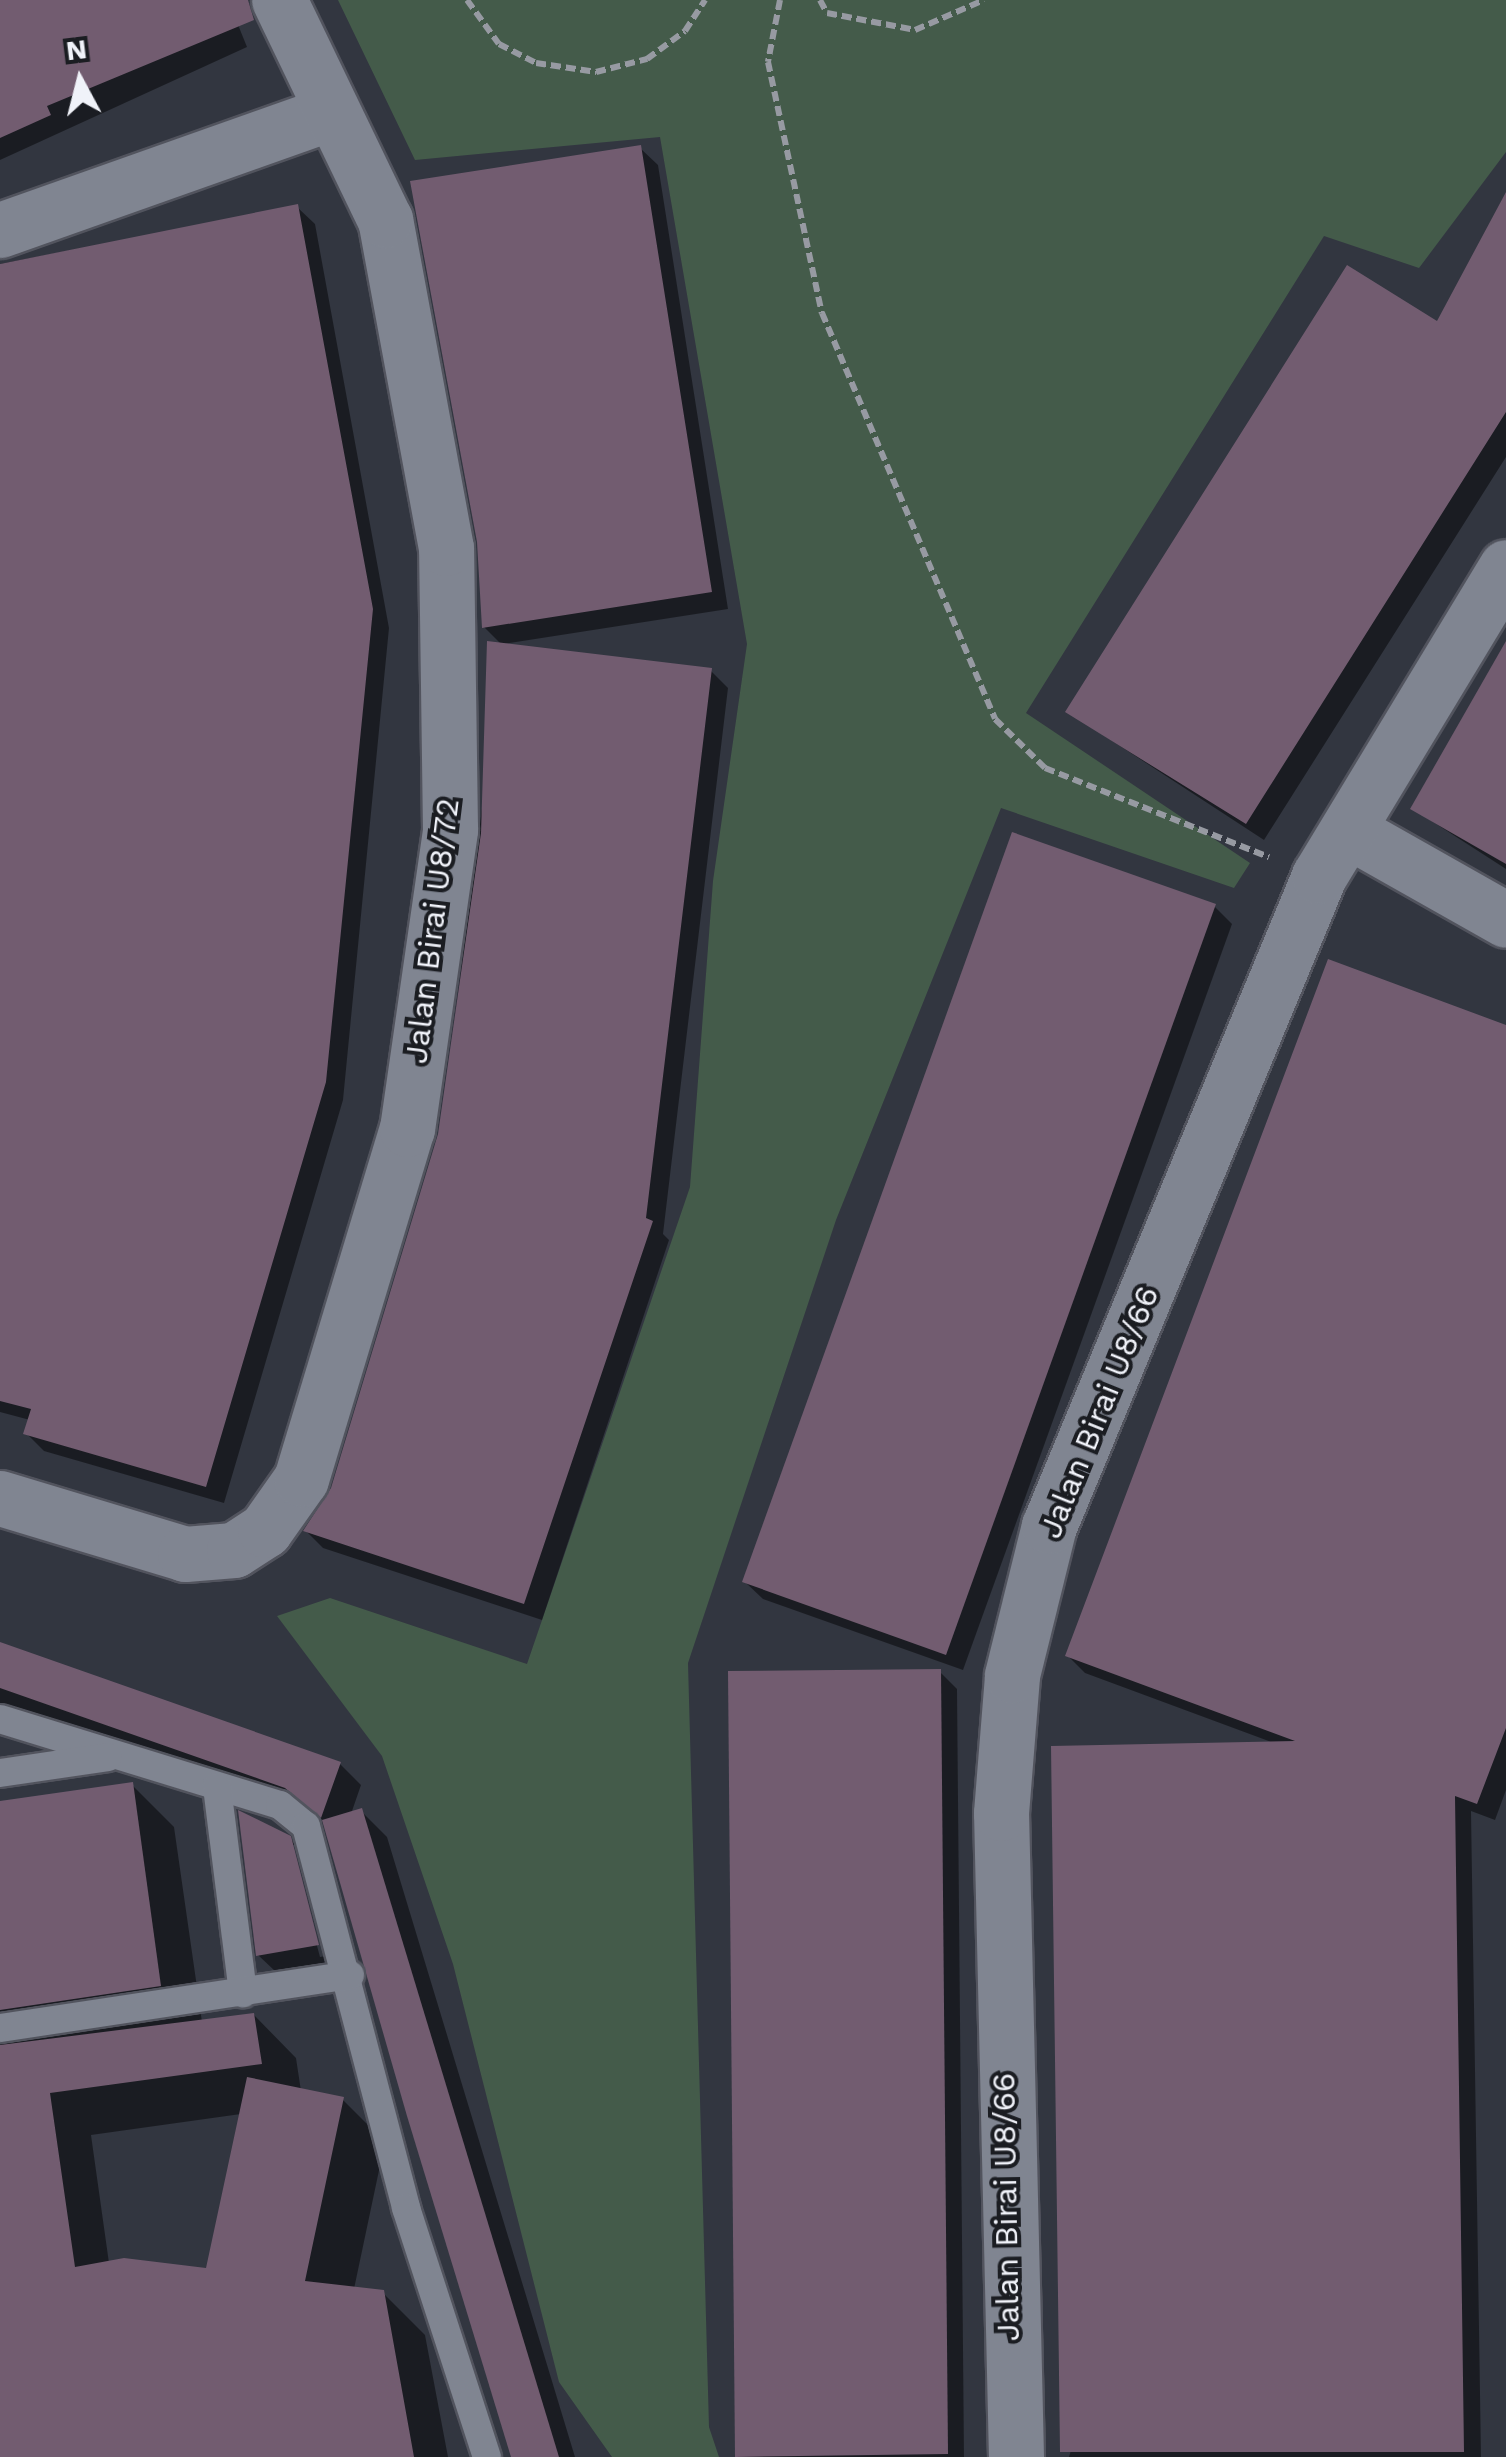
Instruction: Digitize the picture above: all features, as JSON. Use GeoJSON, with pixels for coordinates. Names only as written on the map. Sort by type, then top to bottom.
{"type":"FeatureCollection","features":[{"type":"Feature","properties":{"kind":"street","name":"Jalan Birai U8/72"},"geometry":{"type":"LineString","coordinates":[[3,1499],[185,1554],[234,1550],[265,1530],[302,1479],[407,1129],[450,829],[446,548],[385,220],[328,114],[280,0]]}},
{"type":"Feature","properties":{"kind":"street"},"geometry":{"type":"LineString","coordinates":[[0,230],[328,114]]}},
{"type":"Feature","properties":{"kind":"street","name":"Jalan Birai U8/66"},"geometry":{"type":"LineString","coordinates":[[1016,2457],[1001,1813],[1012,1675],[1049,1526],[1320,876],[1506,567]]}},
{"type":"Feature","properties":{"kind":"street"},"geometry":{"type":"LineString","coordinates":[[1349,830],[1506,920]]}},
{"type":"Feature","properties":{"kind":"lane"},"geometry":{"type":"LineString","coordinates":[[0,1719],[280,1804],[306,1826],[350,1975],[406,2208],[487,2457]]}},
{"type":"Feature","properties":{"kind":"lane"},"geometry":{"type":"LineString","coordinates":[[0,1773],[119,1756]]}},
{"type":"Feature","properties":{"kind":"lane"},"geometry":{"type":"LineString","coordinates":[[217,1787],[244,1993]]}},
{"type":"Feature","properties":{"kind":"lane"},"geometry":{"type":"LineString","coordinates":[[0,2028],[350,1975]]}},
{"type":"Feature","properties":{"kind":"path"},"geometry":{"type":"LineString","coordinates":[[467,0],[499,44],[536,63],[596,72],[647,58],[685,30],[704,0]]}},
{"type":"Feature","properties":{"kind":"path"},"geometry":{"type":"LineString","coordinates":[[780,0],[768,62],[822,313],[995,719],[1019,750],[1072,781],[1320,876]]}},
{"type":"Feature","properties":{"kind":"path"},"geometry":{"type":"LineString","coordinates":[[820,0],[827,13],[854,22],[915,30],[984,0]]}},
{"type":"Feature","properties":{"kind":"green space"},"geometry":{"type":"Polygon","coordinates":[[[338,0],[1506,0],[1506,152],[1419,268],[1324,236],[1026,713],[1250,863],[1234,888],[1001,808],[836,1220],[688,1663],[709,2427],[719,2457],[612,2457],[559,2382],[453,1964],[382,1756],[277,1616],[330,1598],[527,1664],[690,1187],[713,881],[747,644],[660,137],[415,160],[338,0]]]}},
{"type":"Feature","properties":{"kind":"building"},"geometry":{"type":"Polygon","coordinates":[[[0,0],[248,0],[254,20],[47,106],[51,115],[0,138],[0,0]]]}},
{"type":"Feature","properties":{"kind":"building"},"geometry":{"type":"Polygon","coordinates":[[[641,145],[712,592],[482,628],[477,542],[410,181],[641,145]]]}},
{"type":"Feature","properties":{"kind":"building"},"geometry":{"type":"Polygon","coordinates":[[[1506,192],[1506,412],[1246,824],[1065,712],[1347,265],[1437,321],[1506,192]]]}},
{"type":"Feature","properties":{"kind":"building"},"geometry":{"type":"Polygon","coordinates":[[[298,204],[373,609],[326,1082],[206,1487],[23,1434],[31,1409],[0,1401],[0,264],[298,204]]]}},
{"type":"Feature","properties":{"kind":"building"},"geometry":{"type":"Polygon","coordinates":[[[487,641],[712,668],[646,1218],[653,1221],[524,1604],[303,1531],[331,1488],[438,1134],[481,833],[487,641]]]}},
{"type":"Feature","properties":{"kind":"building"},"geometry":{"type":"Polygon","coordinates":[[[1506,641],[1506,864],[1410,809],[1506,641]]]}},
{"type":"Feature","properties":{"kind":"building"},"geometry":{"type":"Polygon","coordinates":[[[1012,832],[1216,904],[946,1655],[742,1582],[1012,832]]]}},
{"type":"Feature","properties":{"kind":"building"},"geometry":{"type":"Polygon","coordinates":[[[1328,959],[1506,1025],[1506,1728],[1477,1804],[1455,1796],[1464,2452],[1060,2452],[1051,1746],[1295,1741],[1065,1656],[1328,959]]]}},
{"type":"Feature","properties":{"kind":"building"},"geometry":{"type":"Polygon","coordinates":[[[0,1642],[341,1762],[321,1818],[285,1788],[0,1688],[0,1642]]]}},
{"type":"Feature","properties":{"kind":"building"},"geometry":{"type":"Polygon","coordinates":[[[941,1669],[948,2454],[735,2457],[728,1671],[941,1669]]]}},
{"type":"Feature","properties":{"kind":"building"},"geometry":{"type":"Polygon","coordinates":[[[133,1782],[161,1986],[0,2010],[0,1801],[133,1782]]]}},
{"type":"Feature","properties":{"kind":"building"},"geometry":{"type":"Polygon","coordinates":[[[362,1808],[559,2457],[511,2457],[407,2116],[322,1820],[362,1808]]]}},
{"type":"Feature","properties":{"kind":"building"},"geometry":{"type":"Polygon","coordinates":[[[238,1810],[291,1836],[319,1945],[256,1956],[238,1810]]]}},
{"type":"Feature","properties":{"kind":"building"},"geometry":{"type":"Polygon","coordinates":[[[254,2013],[262,2064],[50,2093],[75,2267],[124,2258],[206,2268],[247,2077],[344,2097],[305,2281],[384,2290],[414,2457],[0,2457],[0,2045],[254,2013]]]}}]}
